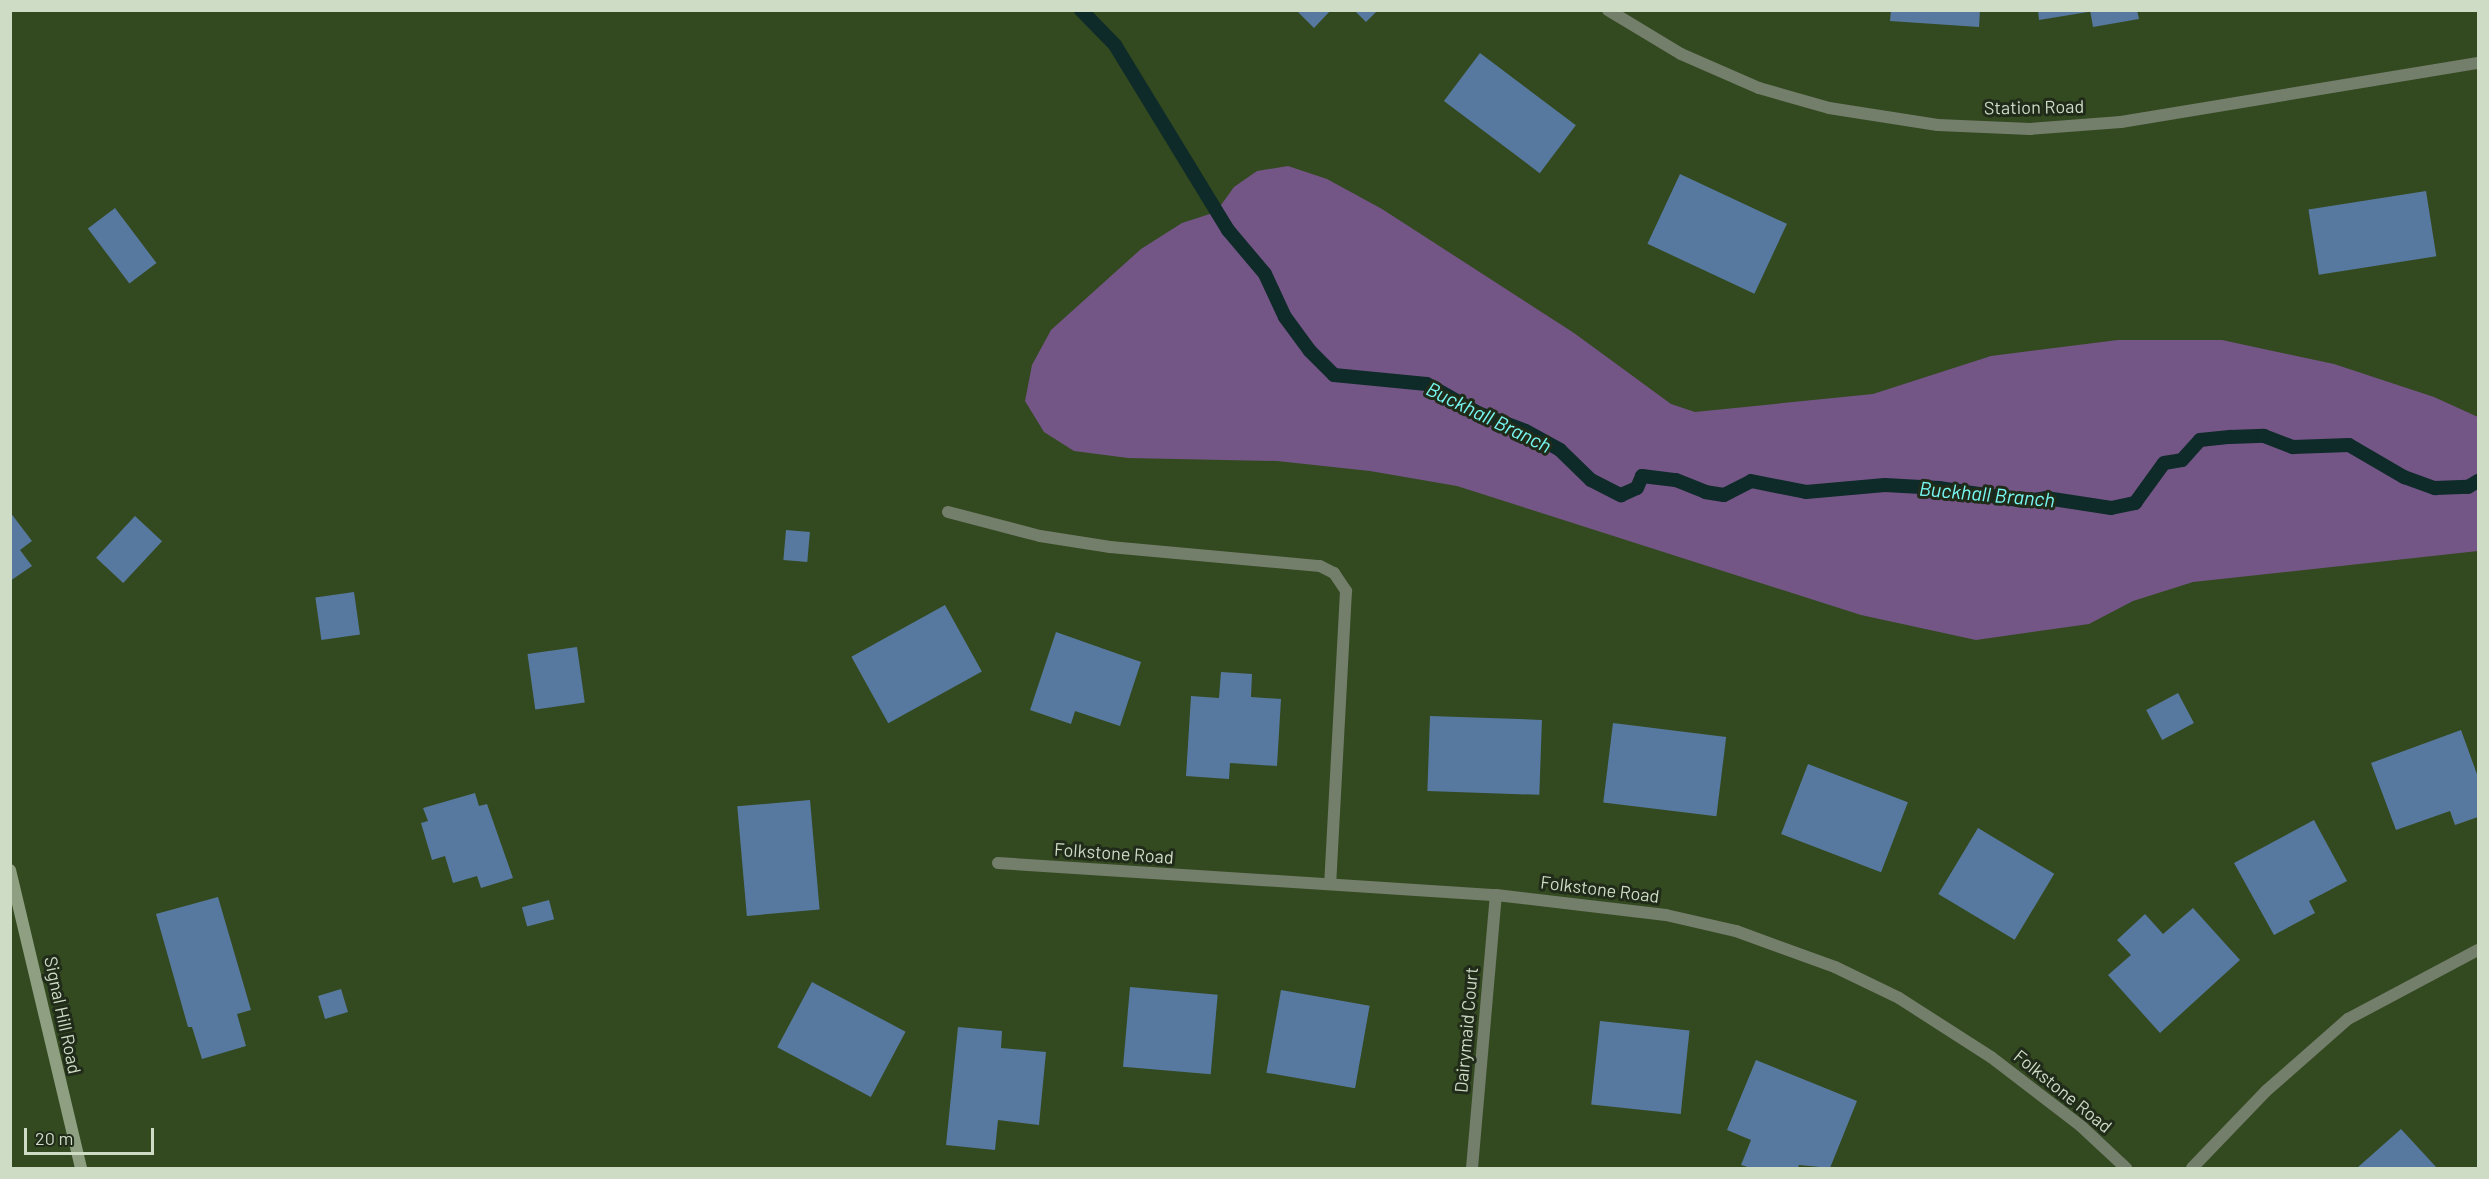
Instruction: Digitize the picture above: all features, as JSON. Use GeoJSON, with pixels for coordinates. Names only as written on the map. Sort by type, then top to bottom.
{"type":"FeatureCollection","features":[{"type":"Feature","properties":{"kind":"main road","name":"Signal Hill Road"},"geometry":{"type":"LineString","coordinates":[[10,870],[81,1168]]}},
{"type":"Feature","properties":{"kind":"street","name":"Station Road"},"geometry":{"type":"LineString","coordinates":[[1608,10],[1681,54],[1759,88],[1829,108],[1938,125],[2030,129],[2121,122],[2478,63]]}},
{"type":"Feature","properties":{"kind":"street"},"geometry":{"type":"LineString","coordinates":[[948,512],[1040,536],[1110,547],[1320,566],[1334,573],[1346,591],[1342,709],[1330,884]]}},
{"type":"Feature","properties":{"kind":"street","name":"Folkstone Road"},"geometry":{"type":"LineString","coordinates":[[998,863],[1496,895],[1666,915],[1736,931],[1835,966],[1899,998],[1991,1056],[2081,1126],[2126,1168]]}},
{"type":"Feature","properties":{"kind":"street","name":"Dairymaid Court"},"geometry":{"type":"LineString","coordinates":[[1472,1168],[1496,895]]}},
{"type":"Feature","properties":{"kind":"street"},"geometry":{"type":"LineString","coordinates":[[2192,1168],[2266,1091],[2348,1019],[2478,950]]}},
{"type":"Feature","properties":{"kind":"shaded area"},"geometry":{"type":"Polygon","coordinates":[[[1288,166],[1327,179],[1382,209],[1574,333],[1671,404],[1695,412],[1873,394],[1991,356],[2118,340],[2222,340],[2334,364],[2434,397],[2478,417],[2478,551],[2193,582],[2133,601],[2089,624],[1976,640],[1861,615],[1457,486],[1370,471],[1277,461],[1128,458],[1074,451],[1044,432],[1025,401],[1032,365],[1051,330],[1141,249],[1182,223],[1216,212],[1234,187],[1257,171],[1288,166]]]}},
{"type":"Feature","properties":{"kind":"building"},"geometry":{"type":"Polygon","coordinates":[[[1296,10],[1331,10],[1314,28],[1296,10]]]}},
{"type":"Feature","properties":{"kind":"building"},"geometry":{"type":"Polygon","coordinates":[[[1354,10],[1378,10],[1366,22],[1354,10]]]}},
{"type":"Feature","properties":{"kind":"building"},"geometry":{"type":"Polygon","coordinates":[[[1891,10],[1980,10],[1979,27],[1890,21],[1891,10]]]}},
{"type":"Feature","properties":{"kind":"building"},"geometry":{"type":"Polygon","coordinates":[[[2038,10],[2088,10],[2088,12],[2039,20],[2038,10]]]}},
{"type":"Feature","properties":{"kind":"building"},"geometry":{"type":"Polygon","coordinates":[[[2090,10],[2137,10],[2139,19],[2093,27],[2090,10]]]}},
{"type":"Feature","properties":{"kind":"building"},"geometry":{"type":"Polygon","coordinates":[[[1480,53],[1576,125],[1540,173],[1444,101],[1480,53]]]}},
{"type":"Feature","properties":{"kind":"building"},"geometry":{"type":"Polygon","coordinates":[[[1680,174],[1787,224],[1754,294],[1647,244],[1680,174]]]}},
{"type":"Feature","properties":{"kind":"building"},"geometry":{"type":"Polygon","coordinates":[[[2426,191],[2436,256],[2319,275],[2308,210],[2426,191]]]}},
{"type":"Feature","properties":{"kind":"building"},"geometry":{"type":"Polygon","coordinates":[[[115,208],[157,263],[129,284],[88,228],[115,208]]]}},
{"type":"Feature","properties":{"kind":"building"},"geometry":{"type":"Polygon","coordinates":[[[10,512],[32,541],[20,550],[32,566],[10,581],[10,512]]]}},
{"type":"Feature","properties":{"kind":"building"},"geometry":{"type":"Polygon","coordinates":[[[135,516],[162,541],[123,583],[96,558],[135,516]]]}},
{"type":"Feature","properties":{"kind":"building"},"geometry":{"type":"Polygon","coordinates":[[[786,530],[810,532],[807,562],[783,560],[786,530]]]}},
{"type":"Feature","properties":{"kind":"building"},"geometry":{"type":"Polygon","coordinates":[[[354,592],[360,635],[321,640],[315,597],[354,592]]]}},
{"type":"Feature","properties":{"kind":"building"},"geometry":{"type":"Polygon","coordinates":[[[945,605],[982,671],[888,723],[851,657],[945,605]]]}},
{"type":"Feature","properties":{"kind":"building"},"geometry":{"type":"Polygon","coordinates":[[[1056,632],[1141,662],[1120,726],[1075,711],[1071,724],[1030,710],[1056,632]]]}},
{"type":"Feature","properties":{"kind":"building"},"geometry":{"type":"Polygon","coordinates":[[[577,647],[585,702],[535,709],[527,654],[577,647]]]}},
{"type":"Feature","properties":{"kind":"building"},"geometry":{"type":"Polygon","coordinates":[[[1221,672],[1252,674],[1251,697],[1281,699],[1277,766],[1230,763],[1229,779],[1186,776],[1191,696],[1219,698],[1221,672]]]}},
{"type":"Feature","properties":{"kind":"building"},"geometry":{"type":"Polygon","coordinates":[[[2178,693],[2194,723],[2162,740],[2146,710],[2178,693]]]}},
{"type":"Feature","properties":{"kind":"building"},"geometry":{"type":"Polygon","coordinates":[[[1430,716],[1542,720],[1539,795],[1427,791],[1430,716]]]}},
{"type":"Feature","properties":{"kind":"building"},"geometry":{"type":"Polygon","coordinates":[[[1613,723],[1726,737],[1716,816],[1603,802],[1613,723]]]}},
{"type":"Feature","properties":{"kind":"building"},"geometry":{"type":"Polygon","coordinates":[[[2461,730],[2478,777],[2478,817],[2455,825],[2450,811],[2396,830],[2371,763],[2461,730]]]}},
{"type":"Feature","properties":{"kind":"building"},"geometry":{"type":"Polygon","coordinates":[[[1808,764],[1908,802],[1881,872],[1781,834],[1808,764]]]}},
{"type":"Feature","properties":{"kind":"building"},"geometry":{"type":"Polygon","coordinates":[[[475,793],[479,806],[487,804],[513,878],[481,888],[477,876],[453,883],[445,856],[432,860],[421,823],[428,821],[423,808],[475,793]]]}},
{"type":"Feature","properties":{"kind":"building"},"geometry":{"type":"Polygon","coordinates":[[[810,800],[820,910],[747,916],[737,806],[810,800]]]}},
{"type":"Feature","properties":{"kind":"building"},"geometry":{"type":"Polygon","coordinates":[[[2314,820],[2347,881],[2309,901],[2315,913],[2274,935],[2234,863],[2314,820]]]}},
{"type":"Feature","properties":{"kind":"building"},"geometry":{"type":"Polygon","coordinates":[[[1978,828],[2054,874],[2015,940],[1938,894],[1978,828]]]}},
{"type":"Feature","properties":{"kind":"building"},"geometry":{"type":"Polygon","coordinates":[[[218,897],[251,1010],[237,1014],[246,1046],[202,1059],[192,1027],[188,1027],[156,914],[218,897]]]}},
{"type":"Feature","properties":{"kind":"building"},"geometry":{"type":"Polygon","coordinates":[[[549,900],[554,919],[527,927],[522,907],[549,900]]]}},
{"type":"Feature","properties":{"kind":"building"},"geometry":{"type":"Polygon","coordinates":[[[2193,908],[2240,960],[2160,1033],[2108,975],[2131,955],[2117,940],[2145,914],[2163,934],[2193,908]]]}},
{"type":"Feature","properties":{"kind":"building"},"geometry":{"type":"Polygon","coordinates":[[[812,982],[906,1032],[871,1097],[777,1047],[812,982]]]}},
{"type":"Feature","properties":{"kind":"building"},"geometry":{"type":"Polygon","coordinates":[[[1130,987],[1218,995],[1211,1074],[1123,1067],[1130,987]]]}},
{"type":"Feature","properties":{"kind":"building"},"geometry":{"type":"Polygon","coordinates":[[[341,989],[348,1012],[325,1019],[318,996],[341,989]]]}},
{"type":"Feature","properties":{"kind":"building"},"geometry":{"type":"Polygon","coordinates":[[[1281,990],[1370,1006],[1355,1088],[1266,1073],[1281,990]]]}},
{"type":"Feature","properties":{"kind":"building"},"geometry":{"type":"Polygon","coordinates":[[[1600,1021],[1690,1030],[1681,1114],[1591,1105],[1600,1021]]]}},
{"type":"Feature","properties":{"kind":"building"},"geometry":{"type":"Polygon","coordinates":[[[958,1027],[1002,1031],[1001,1048],[1046,1052],[1039,1125],[998,1120],[995,1150],[946,1145],[958,1027]]]}},
{"type":"Feature","properties":{"kind":"building"},"geometry":{"type":"Polygon","coordinates":[[[1756,1060],[1857,1101],[1830,1168],[1799,1165],[1798,1168],[1751,1168],[1741,1165],[1751,1140],[1727,1130],[1756,1060]]]}},
{"type":"Feature","properties":{"kind":"building"},"geometry":{"type":"Polygon","coordinates":[[[2401,1129],[2437,1168],[2357,1168],[2401,1129]]]}},
{"type":"Feature","properties":{"kind":"waterway","name":"Buckhall Branch"},"geometry":{"type":"LineString","coordinates":[[1081,10],[1115,45],[1228,230],[1265,274],[1285,317],[1310,351],[1334,375],[1427,384],[1478,413],[1526,431],[1560,450],[1591,480],[1621,495],[1637,488],[1642,476],[1676,480],[1705,492],[1724,495],[1751,481],[1806,492],[1885,485],[1939,488],[2025,501],[2046,498],[2111,508],[2135,503],[2164,463],[2182,460],[2200,440],[2264,436],[2293,447],[2349,445],[2404,477],[2435,488],[2468,487],[2478,481]]}}]}
